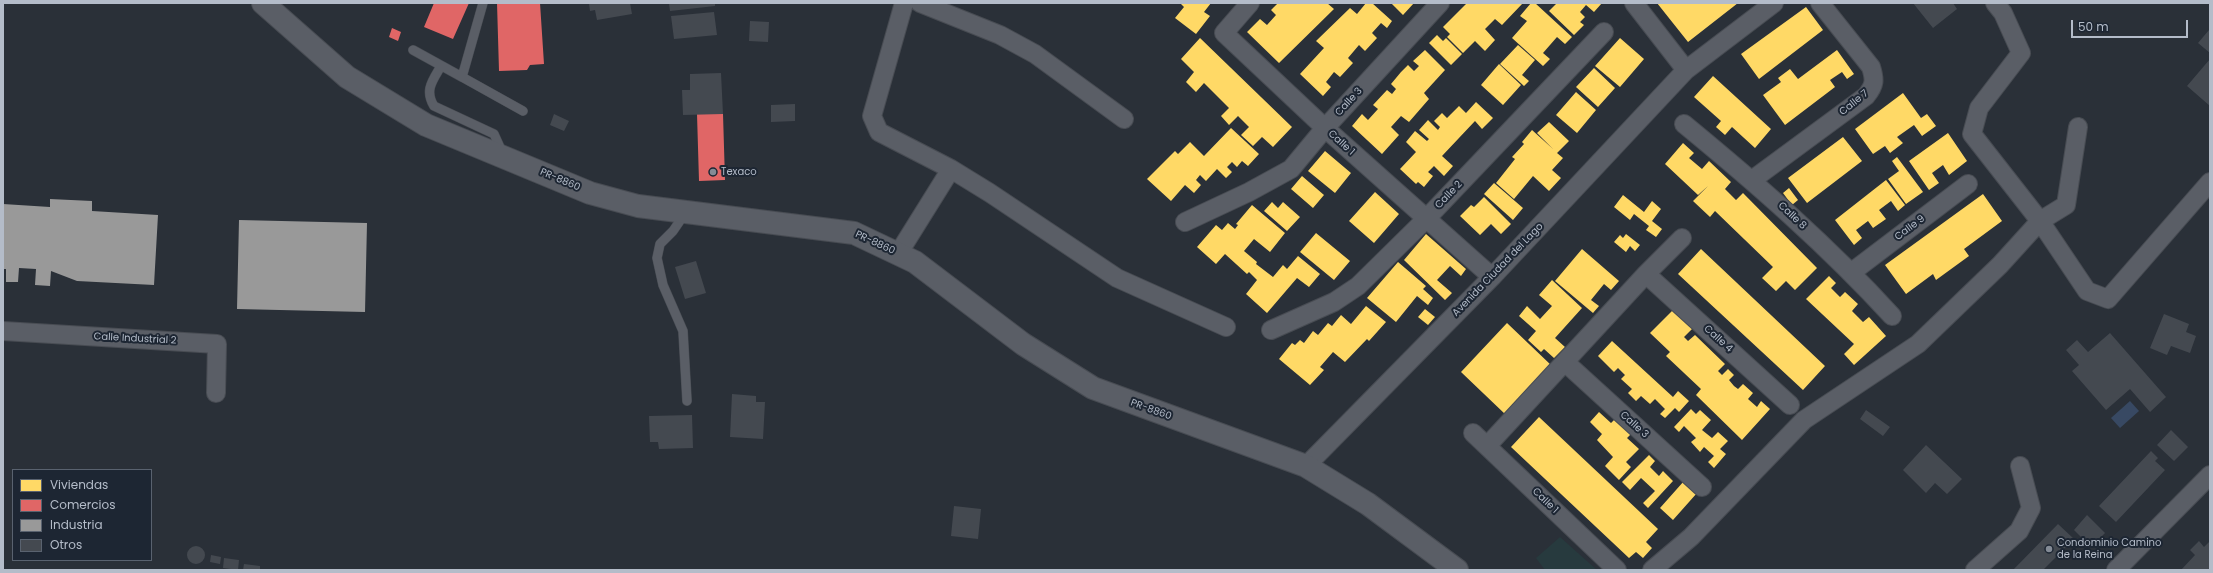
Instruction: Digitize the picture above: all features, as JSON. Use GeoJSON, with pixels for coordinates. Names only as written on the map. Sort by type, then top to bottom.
{"type":"FeatureCollection","features":[{"type":"Feature","properties":{"kind":"street","name":"PR-8860"},"geometry":{"type":"LineString","coordinates":[[263,3],[347,77],[426,124],[590,193],[638,206],[854,233],[915,262],[1023,344],[1093,388],[1306,466],[1368,504],[1458,570]]}},
{"type":"Feature","properties":{"kind":"street"},"geometry":{"type":"LineString","coordinates":[[904,3],[872,116],[879,132],[951,169],[1117,278],[1226,326]]}},
{"type":"Feature","properties":{"kind":"street"},"geometry":{"type":"LineString","coordinates":[[920,3],[1000,35],[1035,54],[1124,119]]}},
{"type":"Feature","properties":{"kind":"street","name":"Calle 1"},"geometry":{"type":"LineString","coordinates":[[1250,3],[1224,32],[1325,128],[1492,277]]}},
{"type":"Feature","properties":{"kind":"street","name":"Calle 3"},"geometry":{"type":"LineString","coordinates":[[1185,222],[1249,192],[1291,168],[1325,128],[1440,3]]}},
{"type":"Feature","properties":{"kind":"street"},"geometry":{"type":"LineString","coordinates":[[1634,3],[1686,70],[1774,3]]}},
{"type":"Feature","properties":{"kind":"street","name":"Calle 7"},"geometry":{"type":"LineString","coordinates":[[1752,180],[1866,96],[1873,86],[1875,78],[1871,66],[1820,3]]}},
{"type":"Feature","properties":{"kind":"street"},"geometry":{"type":"LineString","coordinates":[[1995,3],[2003,13],[2021,53],[1980,108],[1972,134],[2040,221],[2087,291],[2108,299],[2210,182]]}},
{"type":"Feature","properties":{"kind":"street","name":"Calle 2"},"geometry":{"type":"LineString","coordinates":[[1271,330],[1334,302],[1358,286],[1426,219],[1604,32]]}},
{"type":"Feature","properties":{"kind":"street","name":"Avenida Ciudad del Lago"},"geometry":{"type":"LineString","coordinates":[[1306,466],[1492,277],[1686,70]]}},
{"type":"Feature","properties":{"kind":"street","name":"Calle 8"},"geometry":{"type":"LineString","coordinates":[[1684,124],[1752,180],[1852,272],[1892,316]]}},
{"type":"Feature","properties":{"kind":"street"},"geometry":{"type":"LineString","coordinates":[[1652,570],[1691,537],[1804,420],[1918,344],[2000,265],[2040,221],[2066,205],[2078,127]]}},
{"type":"Feature","properties":{"kind":"street"},"geometry":{"type":"LineString","coordinates":[[898,254],[951,169]]}},
{"type":"Feature","properties":{"kind":"street","name":"Calle 9"},"geometry":{"type":"LineString","coordinates":[[1852,272],[1968,184]]}},
{"type":"Feature","properties":{"kind":"street"},"geometry":{"type":"LineString","coordinates":[[1487,446],[1646,274],[1682,238]]}},
{"type":"Feature","properties":{"kind":"street","name":"Calle 4"},"geometry":{"type":"LineString","coordinates":[[1646,274],[1790,405]]}},
{"type":"Feature","properties":{"kind":"street","name":"Calle Industrial 2"},"geometry":{"type":"LineString","coordinates":[[3,331],[217,344],[216,393]]}},
{"type":"Feature","properties":{"kind":"street","name":"Calle 3"},"geometry":{"type":"LineString","coordinates":[[1566,362],[1702,486]]}},
{"type":"Feature","properties":{"kind":"street","name":"Calle 1"},"geometry":{"type":"LineString","coordinates":[[1473,432],[1617,570]]}},
{"type":"Feature","properties":{"kind":"street"},"geometry":{"type":"LineString","coordinates":[[1975,570],[2019,531],[2031,508],[2020,466]]}},
{"type":"Feature","properties":{"kind":"street"},"geometry":{"type":"LineString","coordinates":[[2116,570],[2210,475]]}},
{"type":"Feature","properties":{"kind":"lane"},"geometry":{"type":"LineString","coordinates":[[462,77],[483,3]]}},
{"type":"Feature","properties":{"kind":"lane"},"geometry":{"type":"LineString","coordinates":[[413,50],[523,111]]}},
{"type":"Feature","properties":{"kind":"lane"},"geometry":{"type":"LineString","coordinates":[[441,66],[431,84],[429,98],[434,106],[494,134],[504,157]]}},
{"type":"Feature","properties":{"kind":"lane"},"geometry":{"type":"LineString","coordinates":[[687,211],[673,231],[660,244],[657,258],[663,285],[683,331],[687,401]]}},
{"type":"Feature","properties":{"kind":"green space"},"geometry":{"type":"Polygon","coordinates":[[[1560,537],[1597,570],[1545,570],[1536,558],[1560,537]]]}},
{"type":"Feature","properties":{"kind":"water"},"geometry":{"type":"Polygon","coordinates":[[[2130,401],[2139,411],[2120,428],[2111,418],[2130,401]]]}},
{"type":"Feature","properties":{"kind":"building: Viviendas"},"geometry":{"type":"Polygon","coordinates":[[[1180,3],[1211,3],[1204,12],[1210,16],[1196,34],[1175,18],[1184,7],[1180,3]]]}},
{"type":"Feature","properties":{"kind":"building: Viviendas"},"geometry":{"type":"Polygon","coordinates":[[[1278,3],[1327,3],[1334,9],[1279,63],[1247,32],[1260,19],[1267,25],[1276,15],[1271,10],[1278,3]]]}},
{"type":"Feature","properties":{"kind":"building: Viviendas"},"geometry":{"type":"Polygon","coordinates":[[[1366,3],[1372,3],[1392,21],[1387,28],[1381,23],[1372,33],[1377,38],[1365,51],[1359,45],[1348,58],[1353,63],[1340,77],[1334,72],[1326,82],[1331,87],[1323,96],[1300,74],[1324,48],[1316,41],[1350,8],[1357,14],[1366,3]]]}},
{"type":"Feature","properties":{"kind":"building: Viviendas"},"geometry":{"type":"Polygon","coordinates":[[[1391,3],[1414,3],[1403,15],[1391,3]]]}},
{"type":"Feature","properties":{"kind":"building: Viviendas"},"geometry":{"type":"Polygon","coordinates":[[[1467,3],[1523,3],[1502,25],[1495,19],[1485,29],[1495,40],[1485,51],[1475,41],[1463,53],[1447,37],[1450,34],[1443,27],[1467,3]]]}},
{"type":"Feature","properties":{"kind":"building: Viviendas"},"geometry":{"type":"Polygon","coordinates":[[[1531,3],[1535,3],[1572,37],[1565,44],[1557,37],[1543,53],[1550,59],[1543,66],[1512,38],[1527,21],[1520,16],[1531,3]]]}},
{"type":"Feature","properties":{"kind":"building: Viviendas"},"geometry":{"type":"Polygon","coordinates":[[[1557,3],[1602,3],[1594,12],[1586,5],[1580,12],[1585,17],[1580,22],[1584,25],[1574,35],[1549,11],[1557,3]]]}},
{"type":"Feature","properties":{"kind":"building: Viviendas"},"geometry":{"type":"Polygon","coordinates":[[[1657,3],[1738,3],[1688,42],[1657,3]]]}},
{"type":"Feature","properties":{"kind":"building: Viviendas"},"geometry":{"type":"Polygon","coordinates":[[[1806,7],[1823,30],[1759,79],[1741,54],[1806,7]]]}},
{"type":"Feature","properties":{"kind":"building: Viviendas"},"geometry":{"type":"Polygon","coordinates":[[[1437,35],[1443,41],[1446,38],[1462,54],[1451,65],[1429,43],[1437,35]]]}},
{"type":"Feature","properties":{"kind":"building: Viviendas"},"geometry":{"type":"Polygon","coordinates":[[[1200,38],[1292,127],[1273,147],[1262,137],[1253,146],[1241,135],[1249,127],[1238,116],[1229,125],[1221,116],[1229,108],[1204,83],[1196,92],[1186,82],[1194,72],[1181,59],[1200,38]]]}},
{"type":"Feature","properties":{"kind":"building: Viviendas"},"geometry":{"type":"Polygon","coordinates":[[[1620,38],[1644,59],[1620,87],[1595,66],[1620,38]]]}},
{"type":"Feature","properties":{"kind":"building: Viviendas"},"geometry":{"type":"Polygon","coordinates":[[[1518,45],[1535,60],[1522,75],[1529,81],[1524,86],[1500,64],[1518,45]]]}},
{"type":"Feature","properties":{"kind":"building: Viviendas"},"geometry":{"type":"Polygon","coordinates":[[[1425,50],[1445,70],[1424,93],[1429,99],[1409,122],[1401,116],[1391,127],[1399,135],[1382,154],[1352,126],[1362,114],[1368,120],[1378,109],[1373,105],[1387,90],[1392,94],[1396,89],[1391,84],[1408,65],[1414,71],[1419,66],[1413,61],[1425,50]]]}},
{"type":"Feature","properties":{"kind":"building: Viviendas"},"geometry":{"type":"Polygon","coordinates":[[[1837,50],[1854,74],[1847,79],[1842,72],[1830,80],[1835,87],[1785,125],[1763,95],[1781,82],[1778,78],[1790,69],[1798,79],[1837,50]]]}},
{"type":"Feature","properties":{"kind":"building: Viviendas"},"geometry":{"type":"Polygon","coordinates":[[[1499,64],[1521,85],[1503,105],[1481,85],[1499,64]]]}},
{"type":"Feature","properties":{"kind":"building: Viviendas"},"geometry":{"type":"Polygon","coordinates":[[[1594,68],[1615,88],[1598,107],[1576,87],[1594,68]]]}},
{"type":"Feature","properties":{"kind":"building: Viviendas"},"geometry":{"type":"Polygon","coordinates":[[[1713,76],[1771,129],[1755,148],[1732,127],[1725,135],[1716,127],[1721,121],[1694,97],[1713,76]]]}},
{"type":"Feature","properties":{"kind":"building: Viviendas"},"geometry":{"type":"Polygon","coordinates":[[[1576,92],[1596,110],[1577,133],[1556,115],[1576,92]]]}},
{"type":"Feature","properties":{"kind":"building: Viviendas"},"geometry":{"type":"Polygon","coordinates":[[[1903,93],[1921,118],[1927,114],[1936,126],[1922,136],[1914,125],[1897,137],[1903,143],[1890,153],[1885,146],[1873,154],[1855,129],[1903,93]]]}},
{"type":"Feature","properties":{"kind":"building: Viviendas"},"geometry":{"type":"Polygon","coordinates":[[[1476,102],[1493,118],[1482,129],[1475,121],[1442,156],[1453,166],[1444,176],[1434,166],[1428,172],[1433,176],[1424,187],[1418,182],[1416,184],[1400,169],[1416,152],[1406,142],[1415,131],[1427,141],[1429,139],[1419,130],[1428,120],[1438,130],[1440,127],[1434,121],[1442,113],[1447,118],[1459,106],[1466,113],[1476,102]]]}},
{"type":"Feature","properties":{"kind":"building: Viviendas"},"geometry":{"type":"Polygon","coordinates":[[[1549,122],[1569,141],[1557,153],[1563,158],[1552,170],[1561,178],[1549,191],[1533,176],[1514,199],[1496,183],[1515,159],[1512,157],[1524,144],[1522,142],[1532,130],[1553,149],[1537,133],[1549,122]]]}},
{"type":"Feature","properties":{"kind":"building: Viviendas"},"geometry":{"type":"Polygon","coordinates":[[[1231,128],[1259,154],[1248,166],[1242,161],[1237,167],[1232,162],[1227,167],[1232,172],[1226,178],[1217,169],[1206,181],[1200,175],[1196,180],[1201,185],[1194,193],[1185,185],[1171,201],[1147,179],[1175,151],[1178,154],[1190,142],[1204,156],[1231,128]]]}},
{"type":"Feature","properties":{"kind":"building: Viviendas"},"geometry":{"type":"Polygon","coordinates":[[[1948,133],[1967,161],[1949,175],[1943,165],[1932,173],[1939,183],[1929,190],[1909,161],[1948,133]]]}},
{"type":"Feature","properties":{"kind":"building: Viviendas"},"geometry":{"type":"Polygon","coordinates":[[[1843,137],[1862,161],[1807,203],[1788,178],[1843,137]]]}},
{"type":"Feature","properties":{"kind":"building: Viviendas"},"geometry":{"type":"Polygon","coordinates":[[[1683,143],[1694,153],[1689,158],[1702,169],[1709,161],[1731,182],[1725,189],[1736,200],[1743,193],[1817,268],[1795,290],[1786,281],[1776,291],[1762,278],[1773,267],[1715,211],[1710,217],[1693,201],[1708,186],[1698,195],[1665,164],[1683,143]]]}},
{"type":"Feature","properties":{"kind":"building: Viviendas"},"geometry":{"type":"Polygon","coordinates":[[[1325,151],[1351,173],[1335,193],[1308,171],[1325,151]]]}},
{"type":"Feature","properties":{"kind":"building: Viviendas"},"geometry":{"type":"Polygon","coordinates":[[[1897,157],[1923,192],[1906,204],[1888,179],[1899,171],[1892,161],[1897,157]]]}},
{"type":"Feature","properties":{"kind":"building: Viviendas"},"geometry":{"type":"Polygon","coordinates":[[[1302,176],[1324,195],[1313,208],[1291,189],[1302,176]]]}},
{"type":"Feature","properties":{"kind":"building: Viviendas"},"geometry":{"type":"Polygon","coordinates":[[[1886,180],[1905,205],[1898,211],[1891,201],[1879,210],[1886,219],[1873,228],[1868,221],[1856,230],[1862,238],[1854,245],[1835,220],[1886,180]]]}},
{"type":"Feature","properties":{"kind":"building: Viviendas"},"geometry":{"type":"Polygon","coordinates":[[[1494,183],[1523,208],[1513,220],[1484,194],[1494,183]]]}},
{"type":"Feature","properties":{"kind":"building: Viviendas"},"geometry":{"type":"Polygon","coordinates":[[[1789,188],[1798,200],[1792,205],[1783,193],[1789,188]]]}},
{"type":"Feature","properties":{"kind":"building: Viviendas"},"geometry":{"type":"Polygon","coordinates":[[[1375,192],[1399,214],[1374,243],[1349,221],[1375,192]]]}},
{"type":"Feature","properties":{"kind":"building: Viviendas"},"geometry":{"type":"Polygon","coordinates":[[[1983,194],[2002,221],[1964,249],[1969,256],[1936,280],[1933,274],[1906,294],[1885,265],[1983,194]]]}},
{"type":"Feature","properties":{"kind":"building: Viviendas"},"geometry":{"type":"Polygon","coordinates":[[[1623,195],[1644,212],[1652,201],[1661,209],[1652,221],[1662,229],[1656,237],[1646,230],[1649,226],[1634,214],[1630,220],[1614,207],[1623,195]]]}},
{"type":"Feature","properties":{"kind":"building: Viviendas"},"geometry":{"type":"Polygon","coordinates":[[[1484,197],[1511,224],[1501,234],[1491,224],[1480,235],[1460,216],[1471,205],[1474,207],[1484,197]]]}},
{"type":"Feature","properties":{"kind":"building: Viviendas"},"geometry":{"type":"Polygon","coordinates":[[[1272,202],[1278,208],[1283,202],[1300,217],[1287,231],[1264,211],[1272,202]]]}},
{"type":"Feature","properties":{"kind":"building: Viviendas"},"geometry":{"type":"Polygon","coordinates":[[[1252,205],[1285,233],[1270,252],[1254,239],[1244,251],[1257,262],[1256,264],[1273,277],[1283,265],[1287,269],[1298,256],[1320,274],[1309,287],[1297,278],[1267,313],[1246,294],[1257,280],[1249,272],[1247,274],[1225,254],[1216,264],[1197,247],[1216,225],[1222,230],[1228,223],[1235,229],[1238,225],[1236,224],[1252,205]]]}},
{"type":"Feature","properties":{"kind":"building: Viviendas"},"geometry":{"type":"Polygon","coordinates":[[[1316,233],[1350,261],[1334,280],[1300,252],[1316,233]]]}},
{"type":"Feature","properties":{"kind":"building: Viviendas"},"geometry":{"type":"Polygon","coordinates":[[[1426,234],[1466,269],[1461,276],[1450,266],[1437,280],[1452,293],[1445,300],[1404,260],[1426,234]]]}},
{"type":"Feature","properties":{"kind":"building: Viviendas"},"geometry":{"type":"Polygon","coordinates":[[[1626,234],[1640,245],[1635,251],[1630,246],[1626,252],[1614,242],[1620,235],[1623,238],[1626,234]]]}},
{"type":"Feature","properties":{"kind":"building: Viviendas"},"geometry":{"type":"Polygon","coordinates":[[[1582,249],[1619,281],[1611,290],[1604,284],[1591,300],[1599,306],[1593,313],[1555,281],[1582,249]]]}},
{"type":"Feature","properties":{"kind":"building: Viviendas"},"geometry":{"type":"Polygon","coordinates":[[[1701,249],[1825,366],[1803,390],[1678,274],[1701,249]]]}},
{"type":"Feature","properties":{"kind":"building: Viviendas"},"geometry":{"type":"Polygon","coordinates":[[[1398,262],[1426,286],[1423,289],[1433,298],[1428,305],[1417,296],[1396,322],[1367,298],[1398,262]]]}},
{"type":"Feature","properties":{"kind":"building: Viviendas"},"geometry":{"type":"Polygon","coordinates":[[[1829,276],[1836,283],[1831,288],[1840,297],[1845,292],[1858,304],[1852,311],[1863,322],[1869,317],[1886,336],[1854,365],[1844,354],[1854,344],[1806,299],[1829,276]]]}},
{"type":"Feature","properties":{"kind":"building: Viviendas"},"geometry":{"type":"Polygon","coordinates":[[[1552,280],[1582,308],[1555,338],[1565,347],[1554,358],[1544,349],[1541,352],[1528,340],[1536,331],[1519,316],[1527,306],[1540,319],[1552,306],[1539,295],[1552,280]]]}},
{"type":"Feature","properties":{"kind":"building: Viviendas"},"geometry":{"type":"Polygon","coordinates":[[[1366,306],[1386,322],[1369,341],[1367,339],[1345,362],[1333,352],[1320,367],[1324,370],[1310,385],[1279,359],[1292,343],[1295,345],[1300,340],[1304,343],[1313,331],[1318,335],[1328,323],[1332,326],[1341,315],[1351,324],[1366,306]]]}},
{"type":"Feature","properties":{"kind":"building: Viviendas"},"geometry":{"type":"Polygon","coordinates":[[[1675,308],[1694,327],[1684,337],[1688,341],[1695,335],[1725,364],[1718,371],[1722,375],[1728,369],[1734,375],[1729,380],[1734,386],[1738,389],[1743,384],[1753,393],[1748,399],[1757,407],[1761,401],[1770,409],[1742,440],[1696,395],[1701,389],[1666,356],[1670,352],[1650,333],[1675,308]]]}},
{"type":"Feature","properties":{"kind":"building: Viviendas"},"geometry":{"type":"Polygon","coordinates":[[[1425,309],[1435,317],[1428,325],[1418,317],[1425,309]]]}},
{"type":"Feature","properties":{"kind":"building: Viviendas"},"geometry":{"type":"Polygon","coordinates":[[[1507,323],[1552,366],[1506,415],[1461,372],[1507,323]]]}},
{"type":"Feature","properties":{"kind":"building: Viviendas"},"geometry":{"type":"Polygon","coordinates":[[[1612,341],[1673,397],[1678,391],[1689,401],[1679,412],[1675,408],[1665,418],[1660,414],[1665,409],[1655,399],[1650,404],[1641,396],[1636,401],[1628,393],[1632,389],[1621,379],[1625,375],[1618,368],[1614,372],[1598,356],[1612,341]]]}},
{"type":"Feature","properties":{"kind":"building: Viviendas"},"geometry":{"type":"Polygon","coordinates":[[[1691,409],[1696,414],[1700,410],[1711,420],[1702,430],[1712,438],[1718,432],[1728,441],[1720,449],[1726,454],[1714,468],[1708,462],[1714,456],[1704,447],[1700,452],[1691,442],[1696,438],[1684,426],[1679,432],[1674,427],[1691,409]]]}},
{"type":"Feature","properties":{"kind":"building: Viviendas"},"geometry":{"type":"Polygon","coordinates":[[[1599,412],[1611,423],[1616,418],[1632,433],[1627,438],[1639,449],[1626,462],[1631,467],[1619,480],[1605,466],[1613,457],[1597,440],[1602,434],[1590,422],[1599,412]]]}},
{"type":"Feature","properties":{"kind":"building: Viviendas"},"geometry":{"type":"Polygon","coordinates":[[[1539,417],[1658,529],[1646,542],[1652,548],[1643,558],[1636,552],[1629,558],[1511,447],[1539,417]]]}},
{"type":"Feature","properties":{"kind":"building: Viviendas"},"geometry":{"type":"Polygon","coordinates":[[[1649,455],[1655,461],[1650,467],[1659,476],[1663,471],[1673,481],[1648,508],[1643,503],[1655,491],[1641,478],[1630,490],[1622,482],[1649,455]]]}},
{"type":"Feature","properties":{"kind":"building: Viviendas"},"geometry":{"type":"Polygon","coordinates":[[[1684,481],[1697,493],[1673,520],[1660,508],[1684,481]]]}},
{"type":"Feature","properties":{"kind":"building: Comercios"},"geometry":{"type":"Polygon","coordinates":[[[434,3],[469,3],[453,39],[424,27],[434,3]]]}},
{"type":"Feature","properties":{"kind":"building: Comercios"},"geometry":{"type":"Polygon","coordinates":[[[497,3],[540,3],[544,64],[530,65],[527,70],[499,71],[497,3]]]}},
{"type":"Feature","properties":{"kind":"building: Comercios"},"geometry":{"type":"Polygon","coordinates":[[[392,28],[401,32],[398,41],[389,37],[392,28]]]}},
{"type":"Feature","properties":{"kind":"building: Comercios"},"geometry":{"type":"Polygon","coordinates":[[[697,114],[723,114],[725,180],[699,181],[697,114]]]}},
{"type":"Feature","properties":{"kind":"building: Industria"},"geometry":{"type":"Polygon","coordinates":[[[50,199],[92,201],[92,211],[158,215],[154,285],[77,281],[51,271],[50,286],[35,285],[36,269],[19,268],[18,282],[6,282],[6,269],[3,269],[3,204],[50,207],[50,199]]]}},
{"type":"Feature","properties":{"kind":"building: Industria"},"geometry":{"type":"Polygon","coordinates":[[[239,220],[367,223],[365,312],[237,309],[239,220]]]}},
{"type":"Feature","properties":{"kind":"building: Otros"},"geometry":{"type":"Polygon","coordinates":[[[589,3],[630,3],[632,14],[597,20],[595,10],[590,11],[589,3]]]}},
{"type":"Feature","properties":{"kind":"building: Otros"},"geometry":{"type":"Polygon","coordinates":[[[669,3],[715,3],[715,6],[670,11],[669,3]]]}},
{"type":"Feature","properties":{"kind":"building: Otros"},"geometry":{"type":"Polygon","coordinates":[[[1913,3],[1953,3],[1957,9],[1933,28],[1913,3]]]}},
{"type":"Feature","properties":{"kind":"building: Otros"},"geometry":{"type":"Polygon","coordinates":[[[714,12],[717,35],[674,39],[671,16],[714,12]]]}},
{"type":"Feature","properties":{"kind":"building: Otros"},"geometry":{"type":"Polygon","coordinates":[[[750,21],[769,22],[768,42],[749,41],[750,21]]]}},
{"type":"Feature","properties":{"kind":"building: Otros"},"geometry":{"type":"Polygon","coordinates":[[[2209,30],[2210,31],[2210,53],[2198,43],[2209,30]]]}},
{"type":"Feature","properties":{"kind":"building: Otros"},"geometry":{"type":"Polygon","coordinates":[[[2210,59],[2210,106],[2187,86],[2210,59]]]}},
{"type":"Feature","properties":{"kind":"building: Otros"},"geometry":{"type":"Polygon","coordinates":[[[721,73],[723,114],[683,115],[682,90],[690,90],[690,74],[721,73]]]}},
{"type":"Feature","properties":{"kind":"building: Otros"},"geometry":{"type":"Polygon","coordinates":[[[795,104],[795,121],[771,122],[771,105],[795,104]]]}},
{"type":"Feature","properties":{"kind":"building: Otros"},"geometry":{"type":"Polygon","coordinates":[[[554,114],[569,121],[564,131],[550,125],[554,114]]]}},
{"type":"Feature","properties":{"kind":"building: Otros"},"geometry":{"type":"Polygon","coordinates":[[[696,261],[706,293],[685,299],[675,267],[696,261]]]}},
{"type":"Feature","properties":{"kind":"building: Otros"},"geometry":{"type":"Polygon","coordinates":[[[2164,314],[2189,324],[2186,332],[2196,336],[2190,353],[2171,346],[2167,355],[2150,348],[2164,314]]]}},
{"type":"Feature","properties":{"kind":"building: Otros"},"geometry":{"type":"Polygon","coordinates":[[[2110,333],[2166,397],[2150,412],[2130,389],[2106,410],[2072,371],[2079,365],[2066,350],[2077,340],[2088,352],[2110,333]]]}},
{"type":"Feature","properties":{"kind":"building: Otros"},"geometry":{"type":"Polygon","coordinates":[[[732,394],[756,396],[756,402],[765,402],[763,439],[730,437],[732,394]]]}},
{"type":"Feature","properties":{"kind":"building: Otros"},"geometry":{"type":"Polygon","coordinates":[[[1866,410],[1890,427],[1883,436],[1860,419],[1866,410]]]}},
{"type":"Feature","properties":{"kind":"building: Otros"},"geometry":{"type":"Polygon","coordinates":[[[692,415],[693,448],[659,449],[658,442],[650,442],[649,416],[692,415]]]}},
{"type":"Feature","properties":{"kind":"building: Otros"},"geometry":{"type":"Polygon","coordinates":[[[2171,430],[2188,447],[2174,461],[2157,445],[2171,430]]]}},
{"type":"Feature","properties":{"kind":"building: Otros"},"geometry":{"type":"Polygon","coordinates":[[[1926,445],[1962,479],[1947,494],[1935,483],[1926,493],[1903,470],[1926,445]]]}},
{"type":"Feature","properties":{"kind":"building: Otros"},"geometry":{"type":"Polygon","coordinates":[[[2151,451],[2158,458],[2155,461],[2165,470],[2116,522],[2099,506],[2151,451]]]}},
{"type":"Feature","properties":{"kind":"building: Otros"},"geometry":{"type":"Polygon","coordinates":[[[954,506],[981,509],[978,539],[951,536],[954,506]]]}},
{"type":"Feature","properties":{"kind":"building: Otros","name":"Condominio Camino de la Reina"},"geometry":{"type":"Polygon","coordinates":[[[2087,515],[2105,533],[2091,547],[2074,530],[2087,515]]]}},
{"type":"Feature","properties":{"kind":"building: Otros","name":"Condominio Camino de la Reina"},"geometry":{"type":"Polygon","coordinates":[[[2058,524],[2074,539],[2043,570],[2013,570],[2058,524]]]}},
{"type":"Feature","properties":{"kind":"building: Otros","name":"Condominio Camino de la Reina"},"geometry":{"type":"Polygon","coordinates":[[[2199,541],[2204,547],[2210,541],[2210,570],[2181,570],[2195,555],[2190,550],[2199,541]]]}},
{"type":"Feature","properties":{"kind":"building: Otros"},"geometry":{"type":"Polygon","coordinates":[[[196,546],[202,549],[205,555],[202,561],[196,564],[190,561],[187,555],[190,549],[196,546]]]}},
{"type":"Feature","properties":{"kind":"building: Otros"},"geometry":{"type":"Polygon","coordinates":[[[211,555],[221,557],[220,564],[210,562],[211,555]]]}},
{"type":"Feature","properties":{"kind":"building: Otros"},"geometry":{"type":"Polygon","coordinates":[[[224,558],[239,560],[238,570],[223,568],[224,558]]]}},
{"type":"Feature","properties":{"kind":"building: Otros"},"geometry":{"type":"Polygon","coordinates":[[[244,564],[260,566],[260,570],[243,570],[244,564]]]}},
{"type":"Feature","properties":{"kind":"place","name":"Texaco"},"geometry":{"type":"Point","coordinates":[713,172]}},
{"type":"Feature","properties":{"kind":"place","name":"Condominio Camino de la Reina"},"geometry":{"type":"Point","coordinates":[2049,549]}}]}
